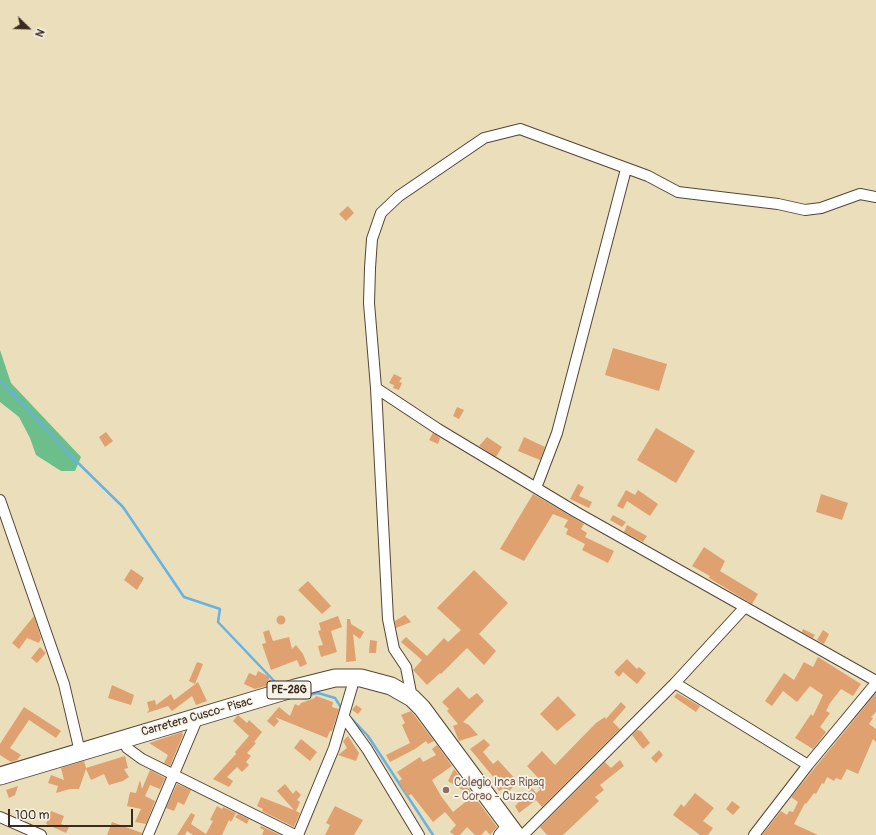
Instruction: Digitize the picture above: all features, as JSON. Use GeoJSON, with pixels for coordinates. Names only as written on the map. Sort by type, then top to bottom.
{"type":"FeatureCollection","features":[{"type":"Feature","properties":{"kind":"highway","name":"Carretera Cusco- Pisac"},"geometry":{"type":"LineString","coordinates":[[0,776],[295,688],[335,678],[352,678],[384,683],[412,698],[422,708],[508,831]]}},
{"type":"Feature","properties":{"kind":"street"},"geometry":{"type":"LineString","coordinates":[[412,698],[406,668],[394,649],[388,619],[370,302],[372,240],[381,213],[399,196],[484,138],[520,128],[648,176],[678,192],[778,204],[804,210],[821,208],[860,194],[876,197]]}},
{"type":"Feature","properties":{"kind":"street"},"geometry":{"type":"LineString","coordinates":[[536,488],[557,433],[626,168]]}},
{"type":"Feature","properties":{"kind":"street"},"geometry":{"type":"LineString","coordinates":[[376,388],[438,429],[536,488],[876,682],[808,765],[754,835]]}},
{"type":"Feature","properties":{"kind":"street"},"geometry":{"type":"LineString","coordinates":[[0,500],[64,684],[80,752]]}},
{"type":"Feature","properties":{"kind":"street"},"geometry":{"type":"LineString","coordinates":[[523,835],[675,683],[745,607]]}},
{"type":"Feature","properties":{"kind":"street"},"geometry":{"type":"LineString","coordinates":[[124,738],[127,748],[142,759],[296,835],[334,748],[352,687],[352,678]]}},
{"type":"Feature","properties":{"kind":"street"},"geometry":{"type":"LineString","coordinates":[[675,683],[808,765]]}},
{"type":"Feature","properties":{"kind":"street"},"geometry":{"type":"LineString","coordinates":[[148,835],[175,776],[198,717]]}},
{"type":"Feature","properties":{"kind":"street"},"geometry":{"type":"LineString","coordinates":[[344,717],[367,749],[419,835]]}},
{"type":"Feature","properties":{"kind":"street"},"geometry":{"type":"LineString","coordinates":[[0,817],[41,835]]}},
{"type":"Feature","properties":{"kind":"street"},"geometry":{"type":"LineString","coordinates":[[14,835],[18,825]]}},
{"type":"Feature","properties":{"kind":"green space"},"geometry":{"type":"Polygon","coordinates":[[[0,350],[11,383],[81,457],[75,471],[61,471],[36,455],[30,438],[19,417],[0,402],[0,350]]]}},
{"type":"Feature","properties":{"kind":"building"},"geometry":{"type":"Polygon","coordinates":[[[348,206],[354,213],[346,221],[339,214],[348,206]]]}},
{"type":"Feature","properties":{"kind":"building"},"geometry":{"type":"Polygon","coordinates":[[[613,348],[667,364],[659,391],[605,375],[613,348]]]}},
{"type":"Feature","properties":{"kind":"building"},"geometry":{"type":"Polygon","coordinates":[[[394,374],[402,378],[399,382],[402,383],[399,390],[393,388],[394,385],[389,383],[394,374]]]}},
{"type":"Feature","properties":{"kind":"building"},"geometry":{"type":"Polygon","coordinates":[[[457,407],[464,410],[459,419],[453,416],[457,407]]]}},
{"type":"Feature","properties":{"kind":"building"},"geometry":{"type":"Polygon","coordinates":[[[656,428],[695,451],[676,483],[637,460],[656,428]]]}},
{"type":"Feature","properties":{"kind":"building"},"geometry":{"type":"Polygon","coordinates":[[[106,432],[113,441],[105,447],[99,437],[106,432]]]}},
{"type":"Feature","properties":{"kind":"building"},"geometry":{"type":"Polygon","coordinates":[[[433,433],[440,438],[438,444],[429,440],[433,433]]]}},
{"type":"Feature","properties":{"kind":"building"},"geometry":{"type":"Polygon","coordinates":[[[487,437],[502,447],[496,457],[479,446],[487,437]]]}},
{"type":"Feature","properties":{"kind":"building"},"geometry":{"type":"Polygon","coordinates":[[[524,437],[545,447],[540,460],[518,451],[524,437]]]}},
{"type":"Feature","properties":{"kind":"building"},"geometry":{"type":"Polygon","coordinates":[[[578,484],[584,487],[579,496],[592,502],[589,508],[570,499],[578,484]]]}},
{"type":"Feature","properties":{"kind":"building"},"geometry":{"type":"Polygon","coordinates":[[[626,490],[635,495],[638,490],[658,504],[650,516],[627,501],[623,509],[617,506],[626,490]]]}},
{"type":"Feature","properties":{"kind":"building"},"geometry":{"type":"Polygon","coordinates":[[[533,494],[584,524],[581,529],[587,533],[585,537],[614,551],[608,563],[582,550],[585,544],[566,534],[568,529],[564,527],[568,520],[553,514],[524,561],[500,549],[533,494]]]}},
{"type":"Feature","properties":{"kind":"building"},"geometry":{"type":"Polygon","coordinates":[[[821,494],[848,503],[842,520],[816,512],[821,494]]]}},
{"type":"Feature","properties":{"kind":"building"},"geometry":{"type":"Polygon","coordinates":[[[613,515],[626,522],[622,527],[610,520],[613,515]]]}},
{"type":"Feature","properties":{"kind":"building"},"geometry":{"type":"Polygon","coordinates":[[[627,525],[647,536],[643,542],[624,532],[627,525]]]}},
{"type":"Feature","properties":{"kind":"building"},"geometry":{"type":"Polygon","coordinates":[[[704,547],[725,561],[720,571],[758,594],[752,604],[692,566],[704,547]]]}},
{"type":"Feature","properties":{"kind":"building"},"geometry":{"type":"Polygon","coordinates":[[[131,569],[144,578],[137,590],[124,580],[131,569]]]}},
{"type":"Feature","properties":{"kind":"building"},"geometry":{"type":"Polygon","coordinates":[[[474,570],[508,603],[479,634],[496,651],[484,665],[467,648],[441,674],[440,673],[427,685],[413,670],[422,660],[401,642],[406,637],[427,656],[444,638],[448,642],[461,630],[437,608],[474,570]]]}},
{"type":"Feature","properties":{"kind":"building"},"geometry":{"type":"Polygon","coordinates":[[[308,581],[331,606],[322,614],[298,590],[308,581]]]}},
{"type":"Feature","properties":{"kind":"building"},"geometry":{"type":"Polygon","coordinates":[[[281,615],[286,620],[281,625],[276,620],[281,615]]]}},
{"type":"Feature","properties":{"kind":"building"},"geometry":{"type":"Polygon","coordinates":[[[405,615],[411,622],[396,628],[395,621],[405,615]]]}},
{"type":"Feature","properties":{"kind":"building"},"geometry":{"type":"Polygon","coordinates":[[[34,616],[41,638],[39,643],[27,638],[19,649],[12,643],[34,616]]]}},
{"type":"Feature","properties":{"kind":"building"},"geometry":{"type":"Polygon","coordinates":[[[338,616],[342,627],[331,631],[337,652],[321,657],[318,646],[323,645],[318,631],[321,630],[319,623],[338,616]]]}},
{"type":"Feature","properties":{"kind":"building"},"geometry":{"type":"Polygon","coordinates":[[[347,619],[350,619],[351,624],[364,632],[360,639],[353,634],[356,661],[346,662],[347,619]]]}},
{"type":"Feature","properties":{"kind":"building"},"geometry":{"type":"Polygon","coordinates":[[[803,629],[815,635],[813,638],[802,632],[803,629]]]}},
{"type":"Feature","properties":{"kind":"building"},"geometry":{"type":"Polygon","coordinates":[[[269,630],[273,641],[289,637],[292,649],[296,645],[303,654],[307,664],[300,667],[297,660],[271,670],[262,644],[266,643],[263,632],[269,630]]]}},
{"type":"Feature","properties":{"kind":"building"},"geometry":{"type":"Polygon","coordinates":[[[823,630],[829,634],[824,644],[817,640],[823,630]]]}},
{"type":"Feature","properties":{"kind":"building"},"geometry":{"type":"Polygon","coordinates":[[[370,640],[377,641],[376,653],[369,653],[370,640]]]}},
{"type":"Feature","properties":{"kind":"building"},"geometry":{"type":"Polygon","coordinates":[[[40,647],[46,653],[37,663],[31,658],[40,647]]]}},
{"type":"Feature","properties":{"kind":"building"},"geometry":{"type":"Polygon","coordinates":[[[818,657],[861,684],[853,696],[841,689],[830,703],[826,711],[830,713],[820,727],[826,732],[813,749],[795,738],[811,714],[813,716],[823,695],[810,686],[797,702],[783,691],[772,706],[765,701],[784,673],[794,680],[804,662],[813,667],[818,657]]]}},
{"type":"Feature","properties":{"kind":"building"},"geometry":{"type":"Polygon","coordinates":[[[627,659],[637,669],[639,667],[646,673],[637,684],[623,672],[619,677],[614,672],[627,659]]]}},
{"type":"Feature","properties":{"kind":"building"},"geometry":{"type":"Polygon","coordinates":[[[197,662],[203,664],[195,684],[189,681],[197,662]]]}},
{"type":"Feature","properties":{"kind":"building"},"geometry":{"type":"Polygon","coordinates":[[[258,671],[270,677],[266,686],[255,689],[244,684],[249,673],[256,676],[258,671]]]}},
{"type":"Feature","properties":{"kind":"building"},"geometry":{"type":"Polygon","coordinates":[[[198,682],[207,701],[196,705],[192,696],[172,711],[168,706],[147,713],[149,710],[147,702],[155,700],[156,705],[171,694],[174,700],[198,682]]]}},
{"type":"Feature","properties":{"kind":"building"},"geometry":{"type":"Polygon","coordinates":[[[112,685],[134,695],[131,705],[108,698],[112,685]]]}},
{"type":"Feature","properties":{"kind":"building"},"geometry":{"type":"Polygon","coordinates":[[[458,687],[469,699],[477,693],[484,701],[463,722],[469,725],[478,735],[459,741],[453,726],[458,724],[447,711],[449,709],[442,702],[458,687]]]}},
{"type":"Feature","properties":{"kind":"building"},"geometry":{"type":"Polygon","coordinates":[[[677,693],[700,706],[696,712],[674,697],[677,693]]]}},
{"type":"Feature","properties":{"kind":"building"},"geometry":{"type":"Polygon","coordinates":[[[876,693],[876,712],[871,717],[873,718],[869,724],[876,729],[876,742],[873,739],[858,774],[847,769],[841,780],[836,778],[834,781],[827,777],[824,784],[822,783],[816,794],[814,793],[806,804],[805,803],[794,824],[818,835],[762,835],[781,811],[787,815],[789,811],[793,812],[798,802],[791,797],[876,693]]]}},
{"type":"Feature","properties":{"kind":"building"},"geometry":{"type":"Polygon","coordinates":[[[316,696],[333,702],[332,707],[339,709],[332,731],[330,731],[327,738],[275,717],[279,721],[274,727],[267,721],[279,707],[290,716],[295,704],[299,706],[301,703],[315,698],[316,696]]]}},
{"type":"Feature","properties":{"kind":"building"},"geometry":{"type":"Polygon","coordinates":[[[558,696],[576,715],[557,731],[540,714],[558,696]]]}},
{"type":"Feature","properties":{"kind":"building"},"geometry":{"type":"Polygon","coordinates":[[[621,702],[626,707],[613,722],[620,729],[542,807],[536,800],[519,813],[515,806],[532,788],[536,793],[540,790],[537,784],[540,780],[527,766],[542,751],[555,765],[596,723],[605,717],[606,719],[621,702]]]}},
{"type":"Feature","properties":{"kind":"building"},"geometry":{"type":"Polygon","coordinates":[[[356,705],[362,709],[358,714],[352,710],[356,705]]]}},
{"type":"Feature","properties":{"kind":"building"},"geometry":{"type":"Polygon","coordinates":[[[24,707],[61,731],[56,738],[29,720],[10,748],[21,755],[17,760],[11,762],[0,755],[0,744],[24,707]]]}},
{"type":"Feature","properties":{"kind":"building"},"geometry":{"type":"Polygon","coordinates":[[[411,711],[434,741],[428,744],[426,741],[415,749],[390,762],[386,755],[410,743],[402,725],[405,723],[401,715],[411,711]]]}},
{"type":"Feature","properties":{"kind":"building"},"geometry":{"type":"Polygon","coordinates":[[[238,715],[247,723],[249,720],[262,732],[254,742],[256,743],[247,753],[251,756],[246,762],[249,765],[242,772],[237,767],[227,777],[233,781],[229,787],[213,779],[236,754],[235,752],[249,736],[233,721],[238,715]]]}},
{"type":"Feature","properties":{"kind":"building"},"geometry":{"type":"Polygon","coordinates":[[[637,730],[641,731],[650,743],[643,749],[632,735],[637,730]]]}},
{"type":"Feature","properties":{"kind":"building"},"geometry":{"type":"Polygon","coordinates":[[[182,732],[183,735],[170,766],[164,763],[168,755],[149,743],[182,732]]]}},
{"type":"Feature","properties":{"kind":"building"},"geometry":{"type":"Polygon","coordinates":[[[348,736],[359,753],[356,761],[338,755],[347,748],[343,741],[348,736]]]}},
{"type":"Feature","properties":{"kind":"building"},"geometry":{"type":"Polygon","coordinates":[[[301,739],[317,752],[310,761],[294,748],[301,739]]]}},
{"type":"Feature","properties":{"kind":"building"},"geometry":{"type":"Polygon","coordinates":[[[484,739],[490,745],[483,752],[493,764],[498,760],[518,782],[507,793],[504,788],[499,791],[492,781],[495,779],[470,749],[484,739]]]}},
{"type":"Feature","properties":{"kind":"building"},"geometry":{"type":"Polygon","coordinates":[[[437,745],[452,766],[432,780],[441,796],[453,812],[469,799],[464,791],[448,781],[454,769],[497,827],[490,835],[486,830],[481,835],[475,835],[467,827],[460,835],[454,835],[450,832],[456,825],[445,812],[433,822],[411,794],[408,796],[402,788],[399,781],[402,779],[397,772],[420,757],[423,762],[436,755],[432,749],[437,745]]]}},
{"type":"Feature","properties":{"kind":"building"},"geometry":{"type":"Polygon","coordinates":[[[659,750],[663,755],[656,763],[651,758],[659,750]]]}},
{"type":"Feature","properties":{"kind":"building"},"geometry":{"type":"Polygon","coordinates":[[[125,756],[128,768],[124,769],[129,777],[123,781],[109,785],[104,774],[91,780],[86,769],[79,789],[70,789],[56,793],[58,786],[48,783],[51,775],[64,780],[61,768],[84,761],[86,768],[125,756]]]}},
{"type":"Feature","properties":{"kind":"building"},"geometry":{"type":"Polygon","coordinates":[[[620,760],[624,766],[600,785],[604,790],[595,797],[599,801],[563,835],[547,835],[540,827],[605,762],[611,768],[620,760]]]}},
{"type":"Feature","properties":{"kind":"building"},"geometry":{"type":"Polygon","coordinates":[[[150,770],[165,778],[160,789],[150,785],[145,796],[155,801],[146,824],[135,822],[141,809],[127,806],[130,792],[136,793],[140,780],[142,789],[150,770]]]}},
{"type":"Feature","properties":{"kind":"building"},"geometry":{"type":"Polygon","coordinates":[[[177,784],[191,790],[184,805],[178,802],[174,811],[166,808],[177,784]]]}},
{"type":"Feature","properties":{"kind":"building"},"geometry":{"type":"Polygon","coordinates":[[[285,784],[293,794],[296,790],[301,795],[297,800],[300,802],[296,811],[300,813],[294,827],[262,811],[263,809],[257,806],[261,797],[294,810],[277,791],[285,784]]]}},
{"type":"Feature","properties":{"kind":"building"},"geometry":{"type":"Polygon","coordinates":[[[18,786],[15,795],[9,798],[6,790],[18,786]]]}},
{"type":"Feature","properties":{"kind":"building"},"geometry":{"type":"Polygon","coordinates":[[[695,793],[714,808],[703,821],[713,828],[708,835],[700,835],[673,815],[681,804],[684,807],[695,793]]]}},
{"type":"Feature","properties":{"kind":"building"},"geometry":{"type":"Polygon","coordinates":[[[732,801],[740,807],[733,815],[726,809],[732,801]]]}},
{"type":"Feature","properties":{"kind":"building"},"geometry":{"type":"Polygon","coordinates":[[[217,806],[236,813],[231,822],[229,820],[222,835],[193,835],[187,831],[185,835],[177,835],[191,813],[195,815],[191,824],[206,834],[213,821],[210,820],[217,806]]]}},
{"type":"Feature","properties":{"kind":"building"},"geometry":{"type":"Polygon","coordinates":[[[335,806],[363,820],[354,835],[325,835],[330,825],[326,823],[335,806]]]}},
{"type":"Feature","properties":{"kind":"building"},"geometry":{"type":"Polygon","coordinates":[[[51,811],[64,816],[61,824],[69,827],[66,833],[46,824],[51,811]]]}},
{"type":"Feature","properties":{"kind":"building"},"geometry":{"type":"Polygon","coordinates":[[[238,814],[249,819],[247,824],[235,817],[238,814]]]}},
{"type":"Feature","properties":{"kind":"building"},"geometry":{"type":"Polygon","coordinates":[[[112,822],[142,833],[142,835],[107,835],[112,822]]]}},
{"type":"Feature","properties":{"kind":"building"},"geometry":{"type":"Polygon","coordinates":[[[261,826],[280,835],[262,835],[264,830],[260,828],[261,826]]]}},
{"type":"Feature","properties":{"kind":"waterway"},"geometry":{"type":"LineString","coordinates":[[0,380],[70,455],[123,507],[184,597],[220,609],[218,622],[277,684]]}},
{"type":"Feature","properties":{"kind":"waterway"},"geometry":{"type":"LineString","coordinates":[[294,698],[318,693],[335,698],[342,709]]}},
{"type":"Feature","properties":{"kind":"waterway"},"geometry":{"type":"LineString","coordinates":[[351,718],[368,736],[433,835]]}},
{"type":"Feature","properties":{"kind":"place","name":"Colegio Inca Ripaq - Corao - Cuzco"},"geometry":{"type":"Point","coordinates":[446,790]}}]}
